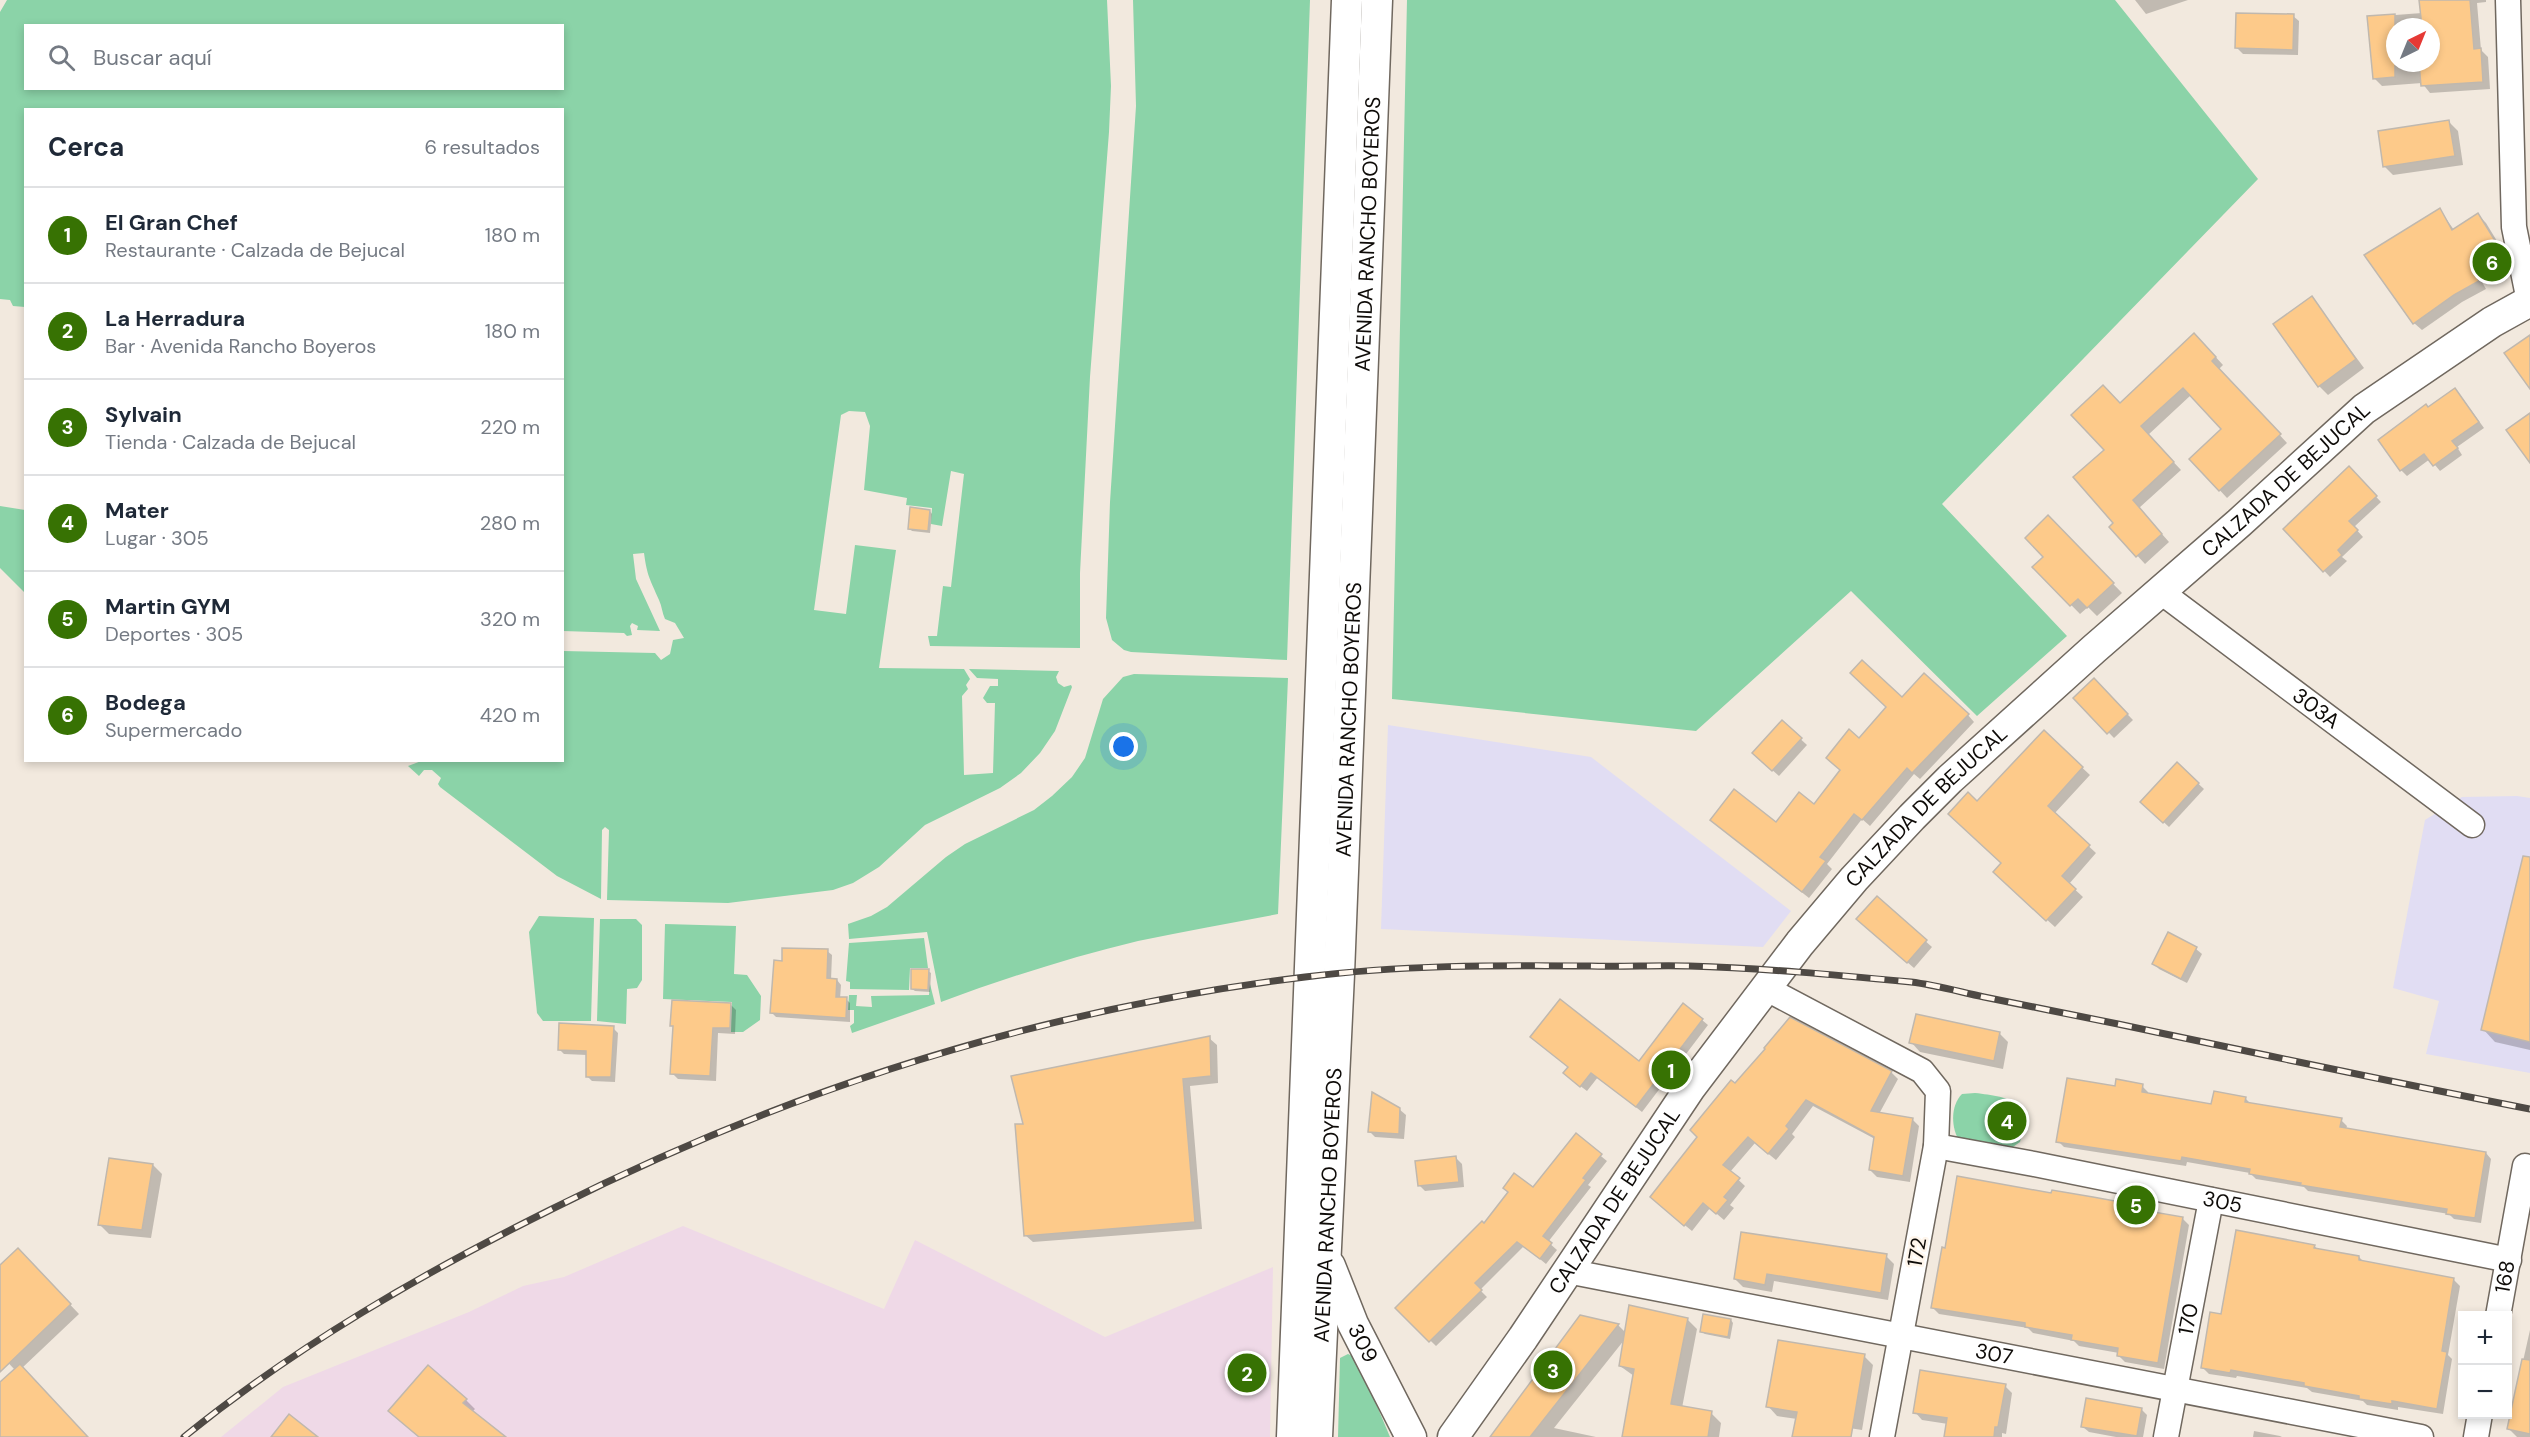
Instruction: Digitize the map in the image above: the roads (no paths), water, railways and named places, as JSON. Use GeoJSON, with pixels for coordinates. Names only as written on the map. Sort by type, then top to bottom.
{"type":"FeatureCollection","features":[{"type":"Feature","properties":{"kind":"main road","name":"AVENIDA RANCHO BOYEROS"},"geometry":{"type":"LineString","coordinates":[[1292,1437],[1347,0]]}},
{"type":"Feature","properties":{"kind":"main road","name":"AVENIDA RANCHO BOYEROS"},"geometry":{"type":"LineString","coordinates":[[1317,1437],[1324,1247],[1339,974],[1377,0]]}},
{"type":"Feature","properties":{"kind":"main road","name":"CALZADA DE BEJUCAL"},"geometry":{"type":"LineString","coordinates":[[1453,1437],[1523,1338],[1680,1102],[1800,943],[1912,817],[1958,772],[2364,408],[2475,333],[2530,301]]}},
{"type":"Feature","properties":{"kind":"main road","name":"309"},"geometry":{"type":"LineString","coordinates":[[1301,1178],[1339,1293],[1411,1437]]}},
{"type":"Feature","properties":{"kind":"street"},"geometry":{"type":"LineString","coordinates":[[2508,0],[2514,228],[2530,301]]}},
{"type":"Feature","properties":{"kind":"street","name":"303A"},"geometry":{"type":"LineString","coordinates":[[2161,592],[2472,825]]}},
{"type":"Feature","properties":{"kind":"street","name":"172"},"geometry":{"type":"LineString","coordinates":[[1767,989],[1922,1071],[1938,1091],[1936,1146],[1882,1437]]}},
{"type":"Feature","properties":{"kind":"street","name":"305"},"geometry":{"type":"LineString","coordinates":[[1936,1146],[2509,1260]]}},
{"type":"Feature","properties":{"kind":"street","name":"168"},"geometry":{"type":"LineString","coordinates":[[2499,1311],[2525,1166]]}},
{"type":"Feature","properties":{"kind":"street","name":"170"},"geometry":{"type":"LineString","coordinates":[[2166,1437],[2211,1200]]}},
{"type":"Feature","properties":{"kind":"street","name":"307"},"geometry":{"type":"LineString","coordinates":[[1567,1271],[2421,1437]]}},
{"type":"Feature","properties":{"kind":"street"},"geometry":{"type":"LineString","coordinates":[[2476,1437],[2479,1419]]}},
{"type":"Feature","properties":{"kind":"railway"},"geometry":{"type":"LineString","coordinates":[[184,1437],[271,1372],[408,1285],[552,1209],[641,1166],[732,1127],[918,1060],[1013,1033],[1110,1010],[1207,991],[1305,977],[1376,970],[1448,967],[1677,966],[1772,970],[1911,982],[2530,1109]]}},
{"type":"Feature","properties":{"kind":"place","name":"Bodega"},"geometry":{"type":"Point","coordinates":[2492,262]}},
{"type":"Feature","properties":{"kind":"place","name":"El Gran Chef"},"geometry":{"type":"Point","coordinates":[1671,1070]}},
{"type":"Feature","properties":{"kind":"place","name":"Mater"},"geometry":{"type":"Point","coordinates":[2007,1121]}},
{"type":"Feature","properties":{"kind":"place","name":"Martin GYM"},"geometry":{"type":"Point","coordinates":[2136,1205]}},
{"type":"Feature","properties":{"kind":"place","name":"Sylvain"},"geometry":{"type":"Point","coordinates":[1553,1370]}},
{"type":"Feature","properties":{"kind":"place","name":"La Herradura"},"geometry":{"type":"Point","coordinates":[1247,1373]}}]}
